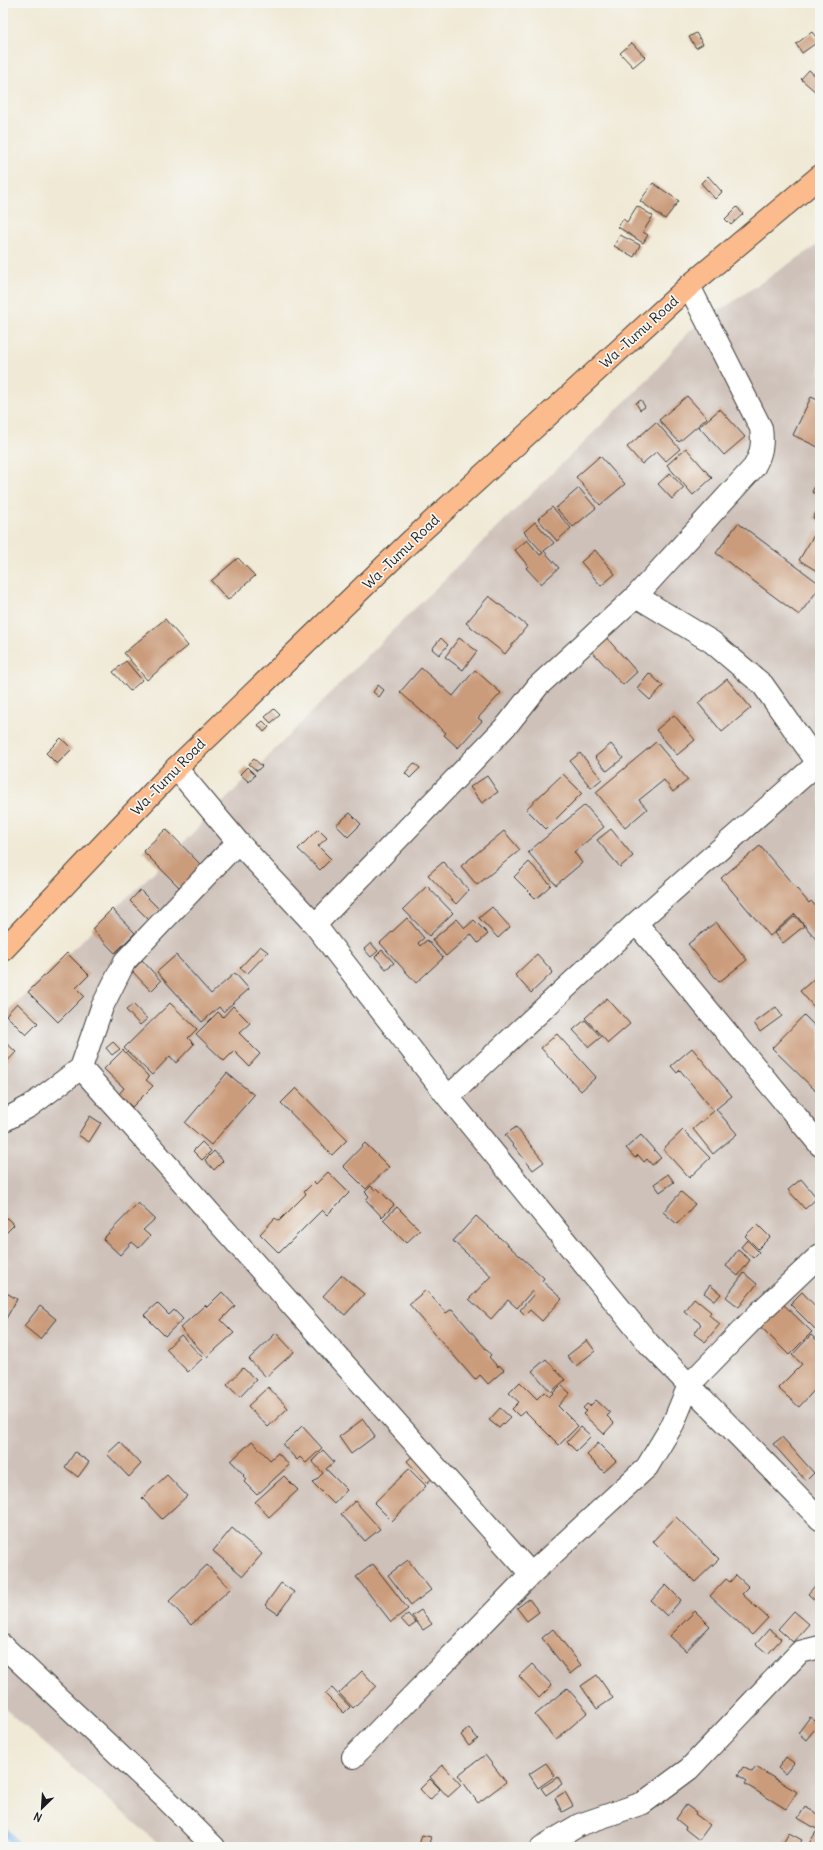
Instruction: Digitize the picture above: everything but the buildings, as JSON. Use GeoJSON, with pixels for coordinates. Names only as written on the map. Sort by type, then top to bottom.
{"type":"FeatureCollection","features":[{"type":"Feature","properties":{"kind":"highway","name":"Wa -Tumu Road"},"geometry":{"type":"LineString","coordinates":[[3,950],[176,768],[413,539],[689,286],[820,177]]}},
{"type":"Feature","properties":{"kind":"street"},"geometry":{"type":"LineString","coordinates":[[315,925],[508,724],[538,686],[636,596],[754,466],[760,456],[763,444],[761,428],[689,286]]}},
{"type":"Feature","properties":{"kind":"street"},"geometry":{"type":"LineString","coordinates":[[448,1097],[636,923],[818,765],[763,685],[712,642],[636,596]]}},
{"type":"Feature","properties":{"kind":"street"},"geometry":{"type":"LineString","coordinates":[[176,768],[238,842],[315,925],[448,1097],[649,1344],[819,1515]]}},
{"type":"Feature","properties":{"kind":"street"},"geometry":{"type":"LineString","coordinates":[[3,1121],[30,1106],[81,1068],[102,1007],[125,961],[238,842]]}},
{"type":"Feature","properties":{"kind":"street"},"geometry":{"type":"LineString","coordinates":[[636,923],[820,1145]]}},
{"type":"Feature","properties":{"kind":"street"},"geometry":{"type":"LineString","coordinates":[[81,1068],[531,1574]]}},
{"type":"Feature","properties":{"kind":"street"},"geometry":{"type":"LineString","coordinates":[[353,1757],[531,1574],[647,1467],[673,1424],[689,1385],[761,1311],[820,1256]]}},
{"type":"Feature","properties":{"kind":"street"},"geometry":{"type":"LineString","coordinates":[[3,1646],[165,1798],[214,1847]]}},
{"type":"Feature","properties":{"kind":"street"},"geometry":{"type":"LineString","coordinates":[[542,1847],[579,1825],[643,1803],[689,1769],[800,1652],[820,1647]]}},
{"type":"Feature","properties":{"kind":"shaded area"},"geometry":{"type":"Polygon","coordinates":[[[820,243],[820,1847],[162,1847],[3,1707],[3,1016],[156,870],[389,634],[651,376],[688,332],[820,243]]]}},
{"type":"Feature","properties":{"kind":"waterway"},"geometry":{"type":"LineString","coordinates":[[3,1829],[18,1847]]}}]}
